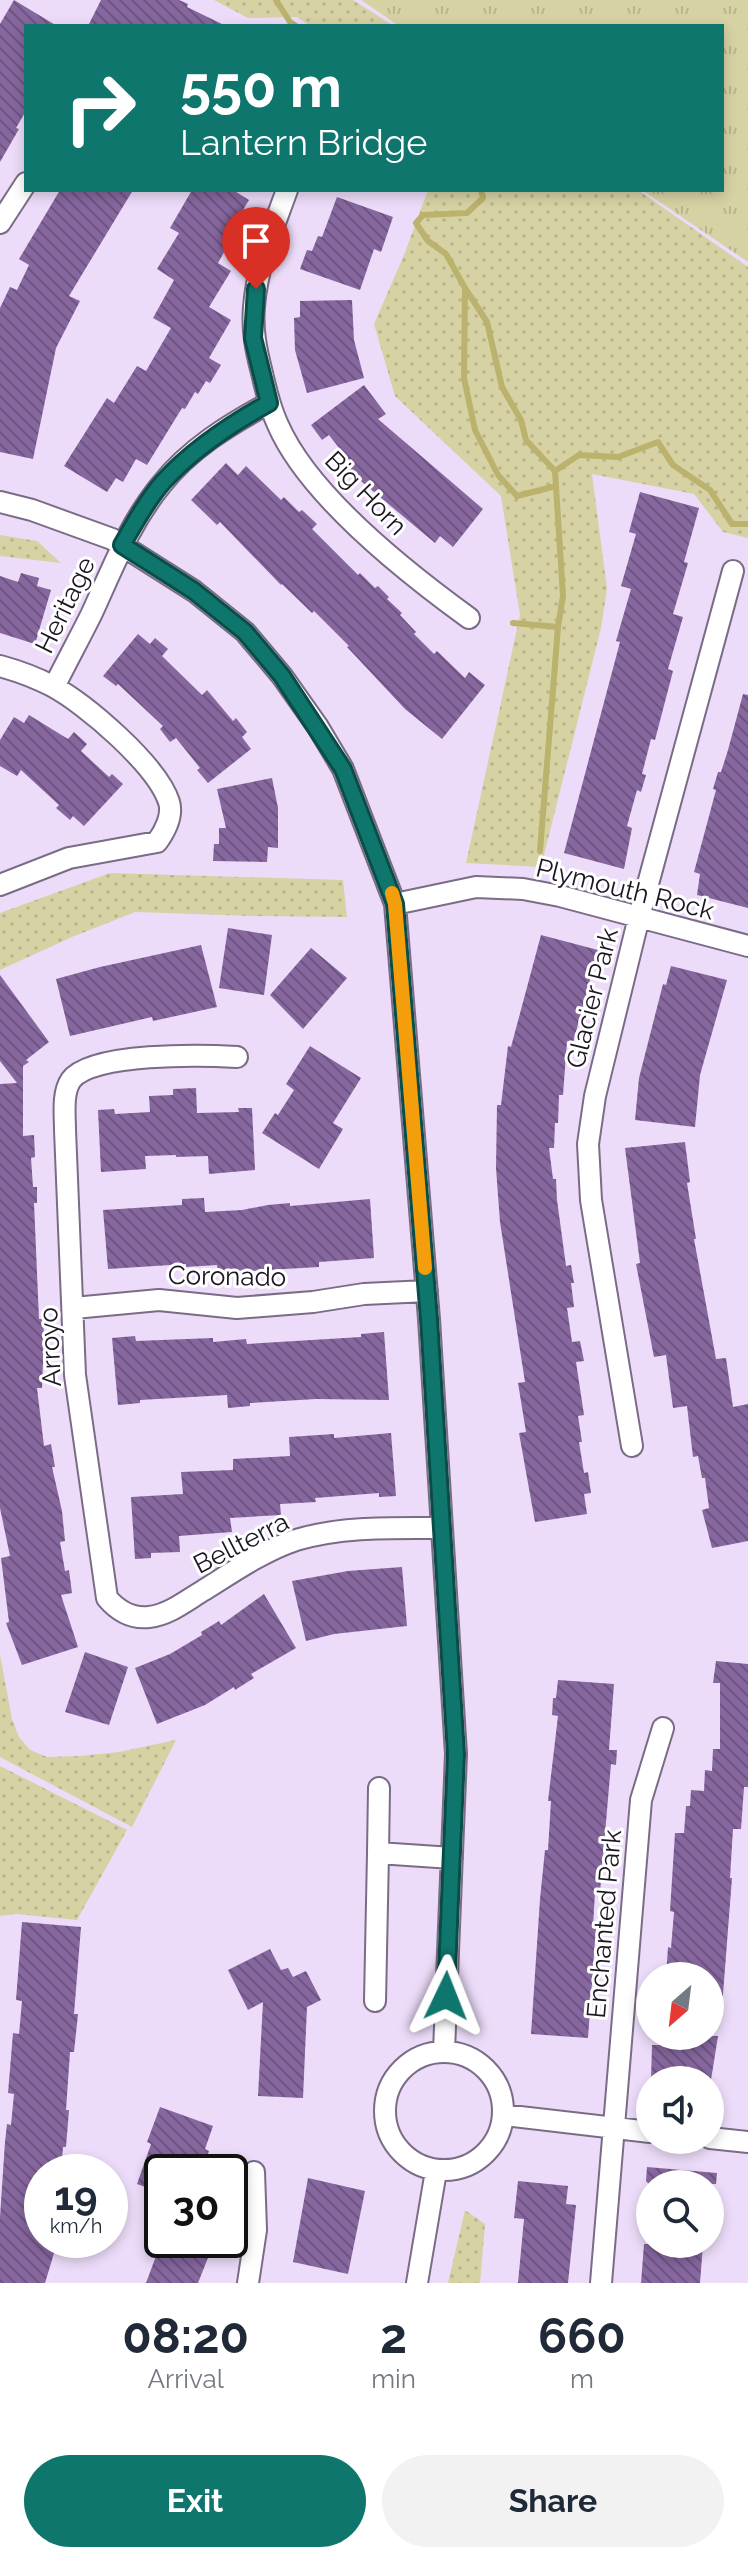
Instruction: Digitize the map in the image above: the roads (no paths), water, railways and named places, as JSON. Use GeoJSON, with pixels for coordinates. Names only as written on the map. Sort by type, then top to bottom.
{"type":"FeatureCollection","features":[{"type":"Feature","properties":{"kind":"street"},"geometry":{"type":"LineString","coordinates":[[0,223],[24,186]]}},
{"type":"Feature","properties":{"kind":"street","name":"Big Horn"},"geometry":{"type":"LineString","coordinates":[[286,192],[259,269],[253,338],[269,403],[279,428],[318,487],[413,578],[469,618]]}},
{"type":"Feature","properties":{"kind":"street","name":"Heritage"},"geometry":{"type":"LineString","coordinates":[[54,687],[91,616],[122,545],[161,484],[186,459],[232,423],[269,403]]}},
{"type":"Feature","properties":{"kind":"street"},"geometry":{"type":"LineString","coordinates":[[0,502],[32,510],[122,545],[194,591],[245,632],[282,676],[343,769],[395,904],[427,1291],[456,1754],[444,2051]]}},
{"type":"Feature","properties":{"kind":"street","name":"Glacier Park"},"geometry":{"type":"LineString","coordinates":[[632,1446],[591,1200],[588,1144],[595,1096],[639,917],[733,571]]}},
{"type":"Feature","properties":{"kind":"street"},"geometry":{"type":"LineString","coordinates":[[0,666],[54,687],[103,722],[161,785],[170,805],[166,829],[157,842],[69,858],[0,885]]}},
{"type":"Feature","properties":{"kind":"street","name":"Plymouth Rock"},"geometry":{"type":"LineString","coordinates":[[395,904],[476,887],[523,889],[748,946]]}},
{"type":"Feature","properties":{"kind":"street","name":"Arroyo"},"geometry":{"type":"LineString","coordinates":[[117,1609],[107,1598],[75,1375],[66,1091],[72,1077],[93,1067],[126,1060],[184,1054],[237,1057]]}},
{"type":"Feature","properties":{"kind":"street","name":"Coronado"},"geometry":{"type":"LineString","coordinates":[[74,1308],[159,1300],[237,1308],[364,1294],[427,1291]]}},
{"type":"Feature","properties":{"kind":"street","name":"Bellterra"},"geometry":{"type":"LineString","coordinates":[[117,1609],[134,1616],[152,1617],[175,1608],[251,1561],[294,1541],[332,1533],[384,1528],[442,1528]]}},
{"type":"Feature","properties":{"kind":"street","name":"Enchanted Park"},"geometry":{"type":"LineString","coordinates":[[601,2283],[641,1800],[663,1728]]}},
{"type":"Feature","properties":{"kind":"street"},"geometry":{"type":"LineString","coordinates":[[375,2001],[379,1788]]}},
{"type":"Feature","properties":{"kind":"street"},"geometry":{"type":"LineString","coordinates":[[378,1853],[452,1858]]}},
{"type":"Feature","properties":{"kind":"street"},"geometry":{"type":"LineString","coordinates":[[444,2051],[463,2055],[480,2064],[494,2078],[502,2096],[504,2115],[499,2134],[489,2151],[474,2163],[456,2170],[436,2171],[417,2165],[401,2153],[389,2136],[384,2117],[385,2097],[393,2078],[407,2064],[425,2054],[444,2051]]}},
{"type":"Feature","properties":{"kind":"street"},"geometry":{"type":"LineString","coordinates":[[504,2115],[636,2130]]}},
{"type":"Feature","properties":{"kind":"street"},"geometry":{"type":"LineString","coordinates":[[724,2139],[748,2142]]}},
{"type":"Feature","properties":{"kind":"street"},"geometry":{"type":"LineString","coordinates":[[417,2283],[436,2171]]}},
{"type":"Feature","properties":{"kind":"street"},"geometry":{"type":"LineString","coordinates":[[248,2283],[256,2230],[254,2172]]}},
{"type":"Feature","properties":{"kind":"waterway"},"geometry":{"type":"LineString","coordinates":[[276,0],[293,24]]}},
{"type":"Feature","properties":{"kind":"waterway"},"geometry":{"type":"LineString","coordinates":[[482,192],[483,198],[467,213],[423,215],[416,223],[428,241],[446,254],[465,288],[464,378],[475,430],[498,475],[517,496],[556,486]]}},
{"type":"Feature","properties":{"kind":"waterway"},"geometry":{"type":"LineString","coordinates":[[465,288],[487,322],[502,387],[521,420],[526,440],[555,471]]}},
{"type":"Feature","properties":{"kind":"waterway"},"geometry":{"type":"LineString","coordinates":[[513,623],[558,627],[563,596],[555,471],[579,455],[618,457],[658,442],[673,465],[710,490],[732,524],[748,524]]}},
{"type":"Feature","properties":{"kind":"waterway"},"geometry":{"type":"LineString","coordinates":[[540,851],[558,627]]}}]}
